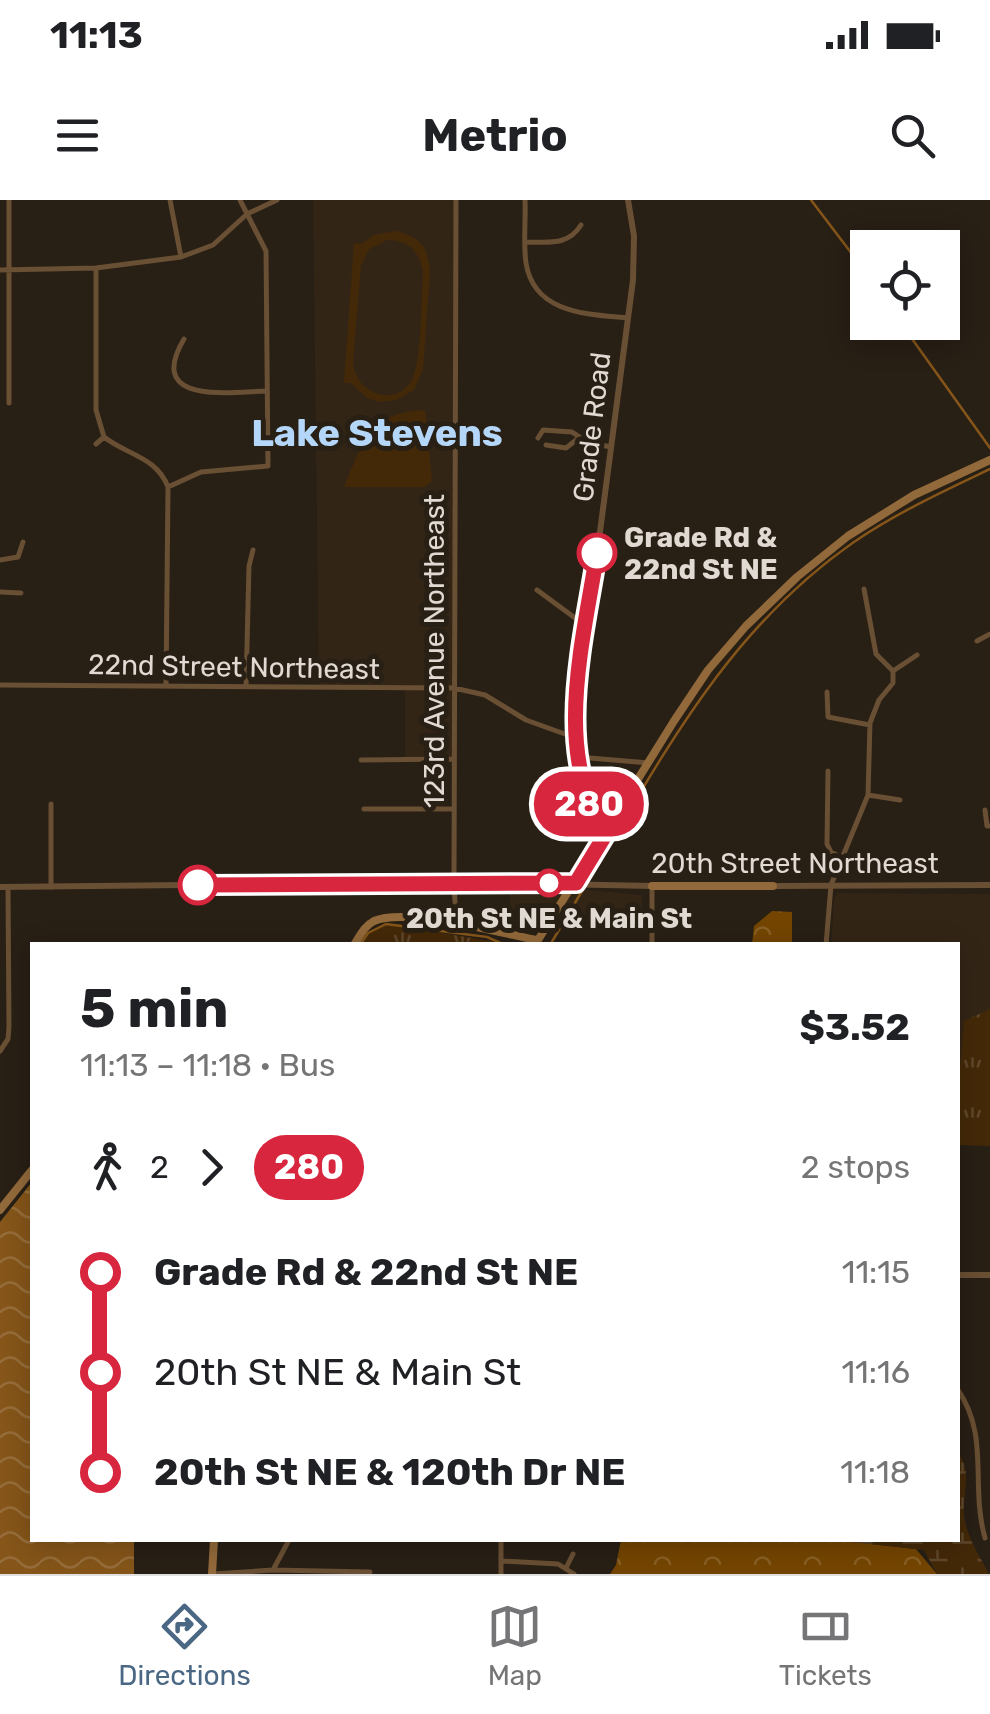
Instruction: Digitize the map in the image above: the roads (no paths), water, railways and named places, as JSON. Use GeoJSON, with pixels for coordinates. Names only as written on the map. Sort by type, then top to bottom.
{"type":"FeatureCollection","features":[{"type":"Feature","properties":{"kind":"main road"},"geometry":{"type":"LineString","coordinates":[[537,942],[578,883],[716,660],[797,577],[878,516],[990,460]]}},
{"type":"Feature","properties":{"kind":"main road","name":"20th Street Northeast"},"geometry":{"type":"LineString","coordinates":[[652,886],[773,886]]}},
{"type":"Feature","properties":{"kind":"main road"},"geometry":{"type":"LineString","coordinates":[[356,942],[368,926],[387,918],[456,923],[532,942]]}},
{"type":"Feature","properties":{"kind":"main road"},"geometry":{"type":"LineString","coordinates":[[0,1210],[30,1172]]}},
{"type":"Feature","properties":{"kind":"main road"},"geometry":{"type":"LineString","coordinates":[[212,1574],[214,1542]]}},
{"type":"Feature","properties":{"kind":"street"},"geometry":{"type":"LineString","coordinates":[[9,200],[4,270],[9,403]]}},
{"type":"Feature","properties":{"kind":"street"},"geometry":{"type":"LineString","coordinates":[[170,200],[181,257]]}},
{"type":"Feature","properties":{"kind":"street"},"geometry":{"type":"LineString","coordinates":[[168,487],[201,472],[268,466],[266,251],[240,200]]}},
{"type":"Feature","properties":{"kind":"street"},"geometry":{"type":"LineString","coordinates":[[4,270],[96,268],[181,257],[213,244],[247,214],[276,200]]}},
{"type":"Feature","properties":{"kind":"street","name":"123rd Avenue Northeast"},"geometry":{"type":"LineString","coordinates":[[456,200],[456,923]]}},
{"type":"Feature","properties":{"kind":"street"},"geometry":{"type":"LineString","coordinates":[[525,200],[526,262],[536,289],[569,310],[628,318]]}},
{"type":"Feature","properties":{"kind":"street","name":"Grade Road"},"geometry":{"type":"LineString","coordinates":[[607,832],[586,796],[576,738],[586,626],[634,256],[628,200]]}},
{"type":"Feature","properties":{"kind":"street"},"geometry":{"type":"LineString","coordinates":[[527,242],[560,242],[569,239],[581,225]]}},
{"type":"Feature","properties":{"kind":"street"},"geometry":{"type":"LineString","coordinates":[[96,268],[96,410],[104,437],[155,466],[168,487],[166,686]]}},
{"type":"Feature","properties":{"kind":"street"},"geometry":{"type":"LineString","coordinates":[[184,339],[177,355],[182,386],[202,393],[265,391]]}},
{"type":"Feature","properties":{"kind":"street"},"geometry":{"type":"LineString","coordinates":[[538,438],[550,428],[579,437],[566,448],[546,445]]}},
{"type":"Feature","properties":{"kind":"street"},"geometry":{"type":"LineString","coordinates":[[96,444],[104,437]]}},
{"type":"Feature","properties":{"kind":"street"},"geometry":{"type":"LineString","coordinates":[[591,443],[611,448]]}},
{"type":"Feature","properties":{"kind":"street"},"geometry":{"type":"LineString","coordinates":[[0,560],[18,557],[23,542]]}},
{"type":"Feature","properties":{"kind":"street"},"geometry":{"type":"LineString","coordinates":[[246,686],[249,566],[253,550]]}},
{"type":"Feature","properties":{"kind":"street"},"geometry":{"type":"LineString","coordinates":[[864,589],[876,654],[894,672]]}},
{"type":"Feature","properties":{"kind":"street"},"geometry":{"type":"LineString","coordinates":[[537,590],[586,626]]}},
{"type":"Feature","properties":{"kind":"street"},"geometry":{"type":"LineString","coordinates":[[0,592],[21,593]]}},
{"type":"Feature","properties":{"kind":"street"},"geometry":{"type":"LineString","coordinates":[[977,641],[990,634]]}},
{"type":"Feature","properties":{"kind":"street"},"geometry":{"type":"LineString","coordinates":[[826,942],[831,885],[868,795],[870,725],[894,672],[918,655]]}},
{"type":"Feature","properties":{"kind":"street","name":"22nd Street Northeast"},"geometry":{"type":"LineString","coordinates":[[0,684],[454,688],[485,695],[526,720],[576,738]]}},
{"type":"Feature","properties":{"kind":"street"},"geometry":{"type":"LineString","coordinates":[[827,692],[828,717],[870,725]]}},
{"type":"Feature","properties":{"kind":"street"},"geometry":{"type":"LineString","coordinates":[[578,757],[649,763]]}},
{"type":"Feature","properties":{"kind":"street"},"geometry":{"type":"LineString","coordinates":[[360,760],[454,759]]}},
{"type":"Feature","properties":{"kind":"street"},"geometry":{"type":"LineString","coordinates":[[828,771],[827,844],[830,852],[842,858]]}},
{"type":"Feature","properties":{"kind":"street"},"geometry":{"type":"LineString","coordinates":[[868,795],[900,800]]}},
{"type":"Feature","properties":{"kind":"street"},"geometry":{"type":"LineString","coordinates":[[51,804],[51,887]]}},
{"type":"Feature","properties":{"kind":"street"},"geometry":{"type":"LineString","coordinates":[[364,809],[454,809]]}},
{"type":"Feature","properties":{"kind":"street"},"geometry":{"type":"LineString","coordinates":[[985,810],[990,826]]}},
{"type":"Feature","properties":{"kind":"street","name":"20th Street Northeast"},"geometry":{"type":"LineString","coordinates":[[4,886],[454,882],[652,886]]}},
{"type":"Feature","properties":{"kind":"street","name":"20th Street Northeast"},"geometry":{"type":"LineString","coordinates":[[773,886],[990,884]]}},
{"type":"Feature","properties":{"kind":"street"},"geometry":{"type":"LineString","coordinates":[[0,1050],[8,1039],[9,1026],[4,886]]}},
{"type":"Feature","properties":{"kind":"street"},"geometry":{"type":"LineString","coordinates":[[652,886],[652,942]]}},
{"type":"Feature","properties":{"kind":"street"},"geometry":{"type":"LineString","coordinates":[[0,1026],[9,1026]]}},
{"type":"Feature","properties":{"kind":"street"},"geometry":{"type":"LineString","coordinates":[[960,1275],[990,1275]]}},
{"type":"Feature","properties":{"kind":"street"},"geometry":{"type":"LineString","coordinates":[[960,1393],[975,1416],[980,1434],[980,1504],[985,1538]]}},
{"type":"Feature","properties":{"kind":"street"},"geometry":{"type":"LineString","coordinates":[[274,1570],[288,1542]]}},
{"type":"Feature","properties":{"kind":"street"},"geometry":{"type":"LineString","coordinates":[[500,1542],[501,1574]]}},
{"type":"Feature","properties":{"kind":"street"},"geometry":{"type":"LineString","coordinates":[[566,1568],[573,1554]]}},
{"type":"Feature","properties":{"kind":"street"},"geometry":{"type":"LineString","coordinates":[[501,1560],[532,1560],[566,1568],[574,1574]]}},
{"type":"Feature","properties":{"kind":"street"},"geometry":{"type":"LineString","coordinates":[[212,1574],[274,1570],[370,1572]]}},
{"type":"Feature","properties":{"kind":"water"},"geometry":{"type":"Polygon","coordinates":[[[30,1184],[30,1542],[134,1542],[134,1574],[0,1574],[0,1222],[30,1184]]]}},
{"type":"Feature","properties":{"kind":"waterway"},"geometry":{"type":"LineString","coordinates":[[811,200],[850,251]]}},
{"type":"Feature","properties":{"kind":"waterway"},"geometry":{"type":"LineString","coordinates":[[913,340],[990,448]]}},
{"type":"Feature","properties":{"kind":"waterway"},"geometry":{"type":"LineString","coordinates":[[590,877],[704,694],[771,613],[810,576],[870,531],[990,469]]}},
{"type":"Feature","properties":{"kind":"waterway"},"geometry":{"type":"LineString","coordinates":[[552,942],[582,891]]}},
{"type":"Feature","properties":{"kind":"waterway"},"geometry":{"type":"LineString","coordinates":[[362,942],[368,933],[386,924],[487,937],[498,942]]}},
{"type":"Feature","properties":{"kind":"place","name":"Grade Rd & 22nd St NE"},"geometry":{"type":"Point","coordinates":[597,553]}},
{"type":"Feature","properties":{"kind":"place","name":"20th St NE & Main St"},"geometry":{"type":"Point","coordinates":[549,883]}},
{"type":"Feature","properties":{"kind":"district","name":"Lake Stevens"},"geometry":{"type":"Point","coordinates":[377,433]}}]}
